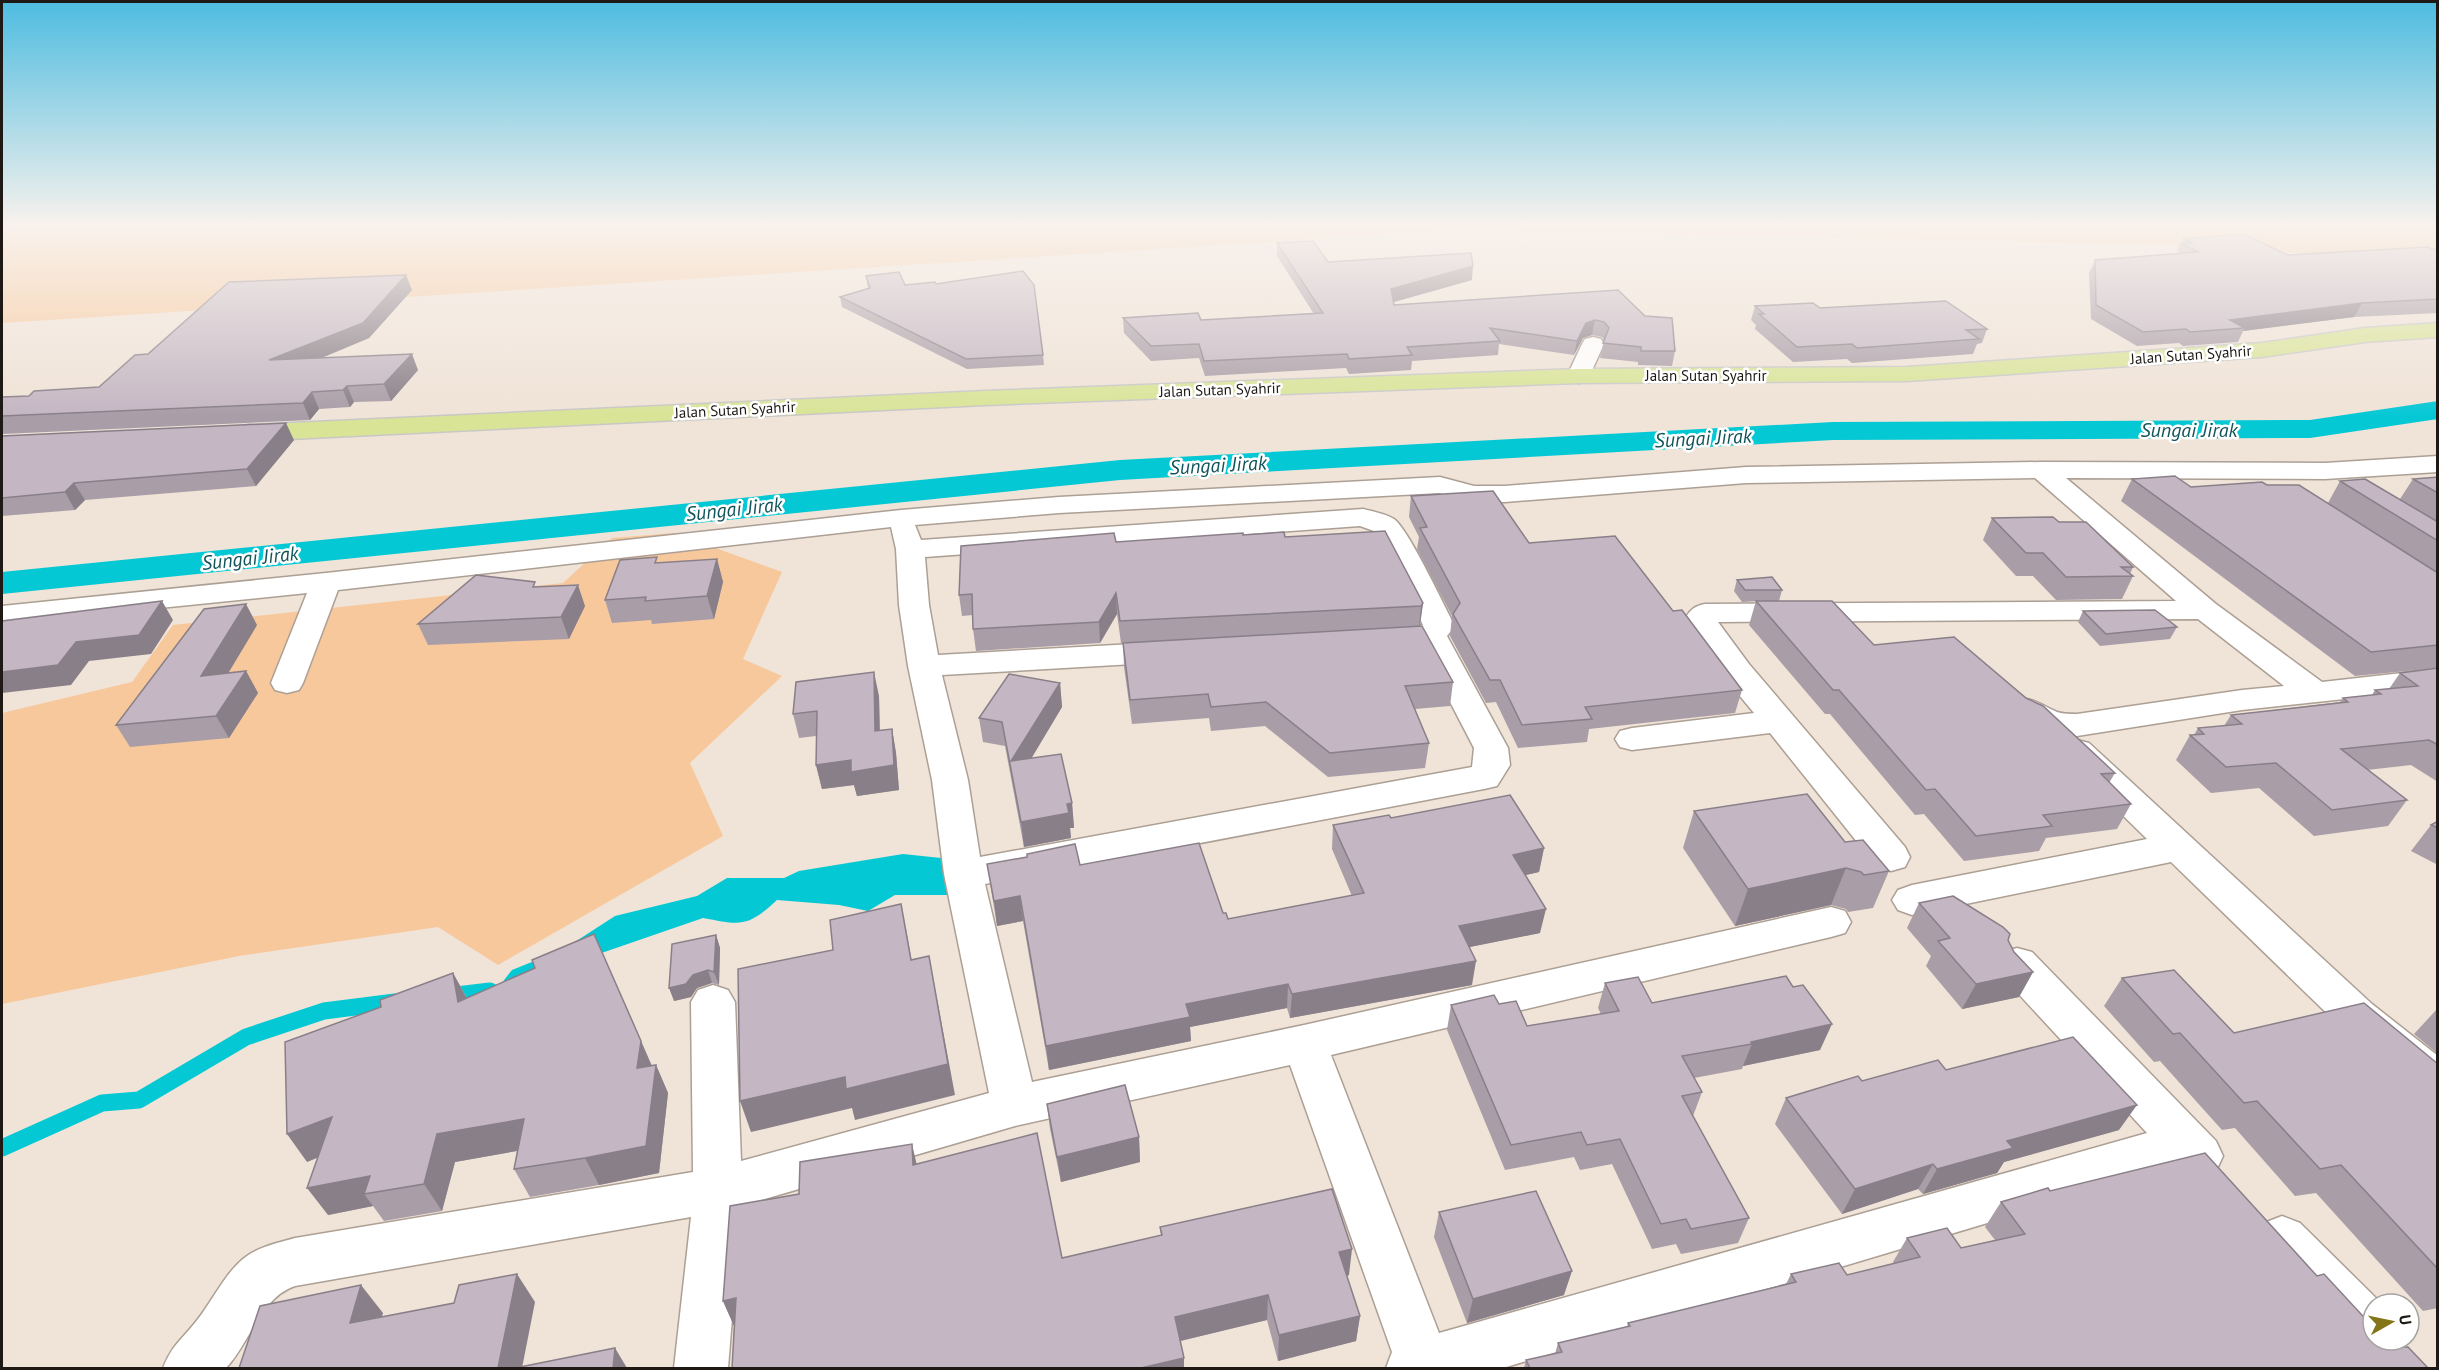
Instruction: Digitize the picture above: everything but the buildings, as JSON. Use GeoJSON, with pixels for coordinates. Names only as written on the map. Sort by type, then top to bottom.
{"type":"FeatureCollection","features":[{"type":"Feature","properties":{"kind":"main road","name":"Jalan Sutan Syahrir"},"geometry":{"type":"LineString","coordinates":[[228,434],[985,398],[1579,376],[1907,374],[2100,363],[2262,350],[2365,335],[2438,330]]}},
{"type":"Feature","properties":{"kind":"street"},"geometry":{"type":"LineString","coordinates":[[1579,376],[1593,344]]}},
{"type":"Feature","properties":{"kind":"street"},"geometry":{"type":"LineString","coordinates":[[905,534],[1059,505],[1412,486],[1447,486],[1474,494],[1505,494],[1746,475],[2041,470],[2325,471],[2438,464]]}},
{"type":"Feature","properties":{"kind":"street"},"geometry":{"type":"LineString","coordinates":[[2041,470],[2205,610],[2315,693]]}},
{"type":"Feature","properties":{"kind":"street"},"geometry":{"type":"LineString","coordinates":[[2254,471],[2296,498]]}},
{"type":"Feature","properties":{"kind":"street"},"geometry":{"type":"LineString","coordinates":[[2325,471],[2361,493]]}},
{"type":"Feature","properties":{"kind":"street"},"geometry":{"type":"LineString","coordinates":[[2,615],[326,582],[905,534],[1363,517],[1384,525],[1391,533],[1439,626],[1431,636],[1362,641]]}},
{"type":"Feature","properties":{"kind":"street"},"geometry":{"type":"LineString","coordinates":[[905,534],[924,666],[950,780],[963,874],[1015,1106]]}},
{"type":"Feature","properties":{"kind":"street"},"geometry":{"type":"LineString","coordinates":[[287,683],[326,582]]}},
{"type":"Feature","properties":{"kind":"street"},"geometry":{"type":"LineString","coordinates":[[1891,857],[1737,671],[1702,622],[1701,617],[1705,613],[2205,610]]}},
{"type":"Feature","properties":{"kind":"street"},"geometry":{"type":"LineString","coordinates":[[1910,612],[1944,640]]}},
{"type":"Feature","properties":{"kind":"street"},"geometry":{"type":"LineString","coordinates":[[963,874],[1484,777],[1492,765],[1491,748],[1431,636]]}},
{"type":"Feature","properties":{"kind":"street"},"geometry":{"type":"LineString","coordinates":[[924,666],[1196,650]]}},
{"type":"Feature","properties":{"kind":"street"},"geometry":{"type":"LineString","coordinates":[[2003,691],[2028,712],[2045,720],[2062,725],[2077,725],[2242,700],[2438,679]]}},
{"type":"Feature","properties":{"kind":"street"},"geometry":{"type":"LineString","coordinates":[[2045,720],[2357,1016],[2438,1083]]}},
{"type":"Feature","properties":{"kind":"street"},"geometry":{"type":"LineString","coordinates":[[1632,739],[1779,721]]}},
{"type":"Feature","properties":{"kind":"street"},"geometry":{"type":"LineString","coordinates":[[1912,900],[2178,847]]}},
{"type":"Feature","properties":{"kind":"street"},"geometry":{"type":"LineString","coordinates":[[205,1359],[251,1287],[263,1275],[296,1262],[718,1190],[1015,1106],[1304,1043],[1831,922]]}},
{"type":"Feature","properties":{"kind":"street"},"geometry":{"type":"LineString","coordinates":[[2017,963],[2186,1143],[2361,1321]]}},
{"type":"Feature","properties":{"kind":"street"},"geometry":{"type":"LineString","coordinates":[[701,1368],[718,1190],[712,1002]]}},
{"type":"Feature","properties":{"kind":"street"},"geometry":{"type":"LineString","coordinates":[[1304,1043],[1420,1367],[2186,1143]]}},
{"type":"Feature","properties":{"kind":"street"},"geometry":{"type":"LineString","coordinates":[[2392,1352],[2408,1368]]}},
{"type":"Feature","properties":{"kind":"shaded area"},"geometry":{"type":"Polygon","coordinates":[[[2,289],[534,289],[2,323],[2,289]]]}},
{"type":"Feature","properties":{"kind":"shaded area"},"geometry":{"type":"Polygon","coordinates":[[[674,533],[782,572],[743,659],[782,676],[690,763],[723,836],[498,965],[438,927],[239,956],[2,1004],[2,713],[132,682],[173,625],[563,583],[612,538],[674,533]]]}},
{"type":"Feature","properties":{"kind":"water"},"geometry":{"type":"Polygon","coordinates":[[[903,854],[941,858],[961,895],[895,895],[868,911],[839,905],[777,900],[750,920],[735,923],[703,918],[497,989],[512,970],[564,949],[615,916],[697,896],[727,878],[784,878],[799,871],[903,854]]]}},
{"type":"Feature","properties":{"kind":"waterway","name":"Sungai Jirak"},"geometry":{"type":"LineString","coordinates":[[2,583],[1120,470],[1833,431],[2310,429],[2438,410]]}},
{"type":"Feature","properties":{"kind":"waterway"},"geometry":{"type":"LineString","coordinates":[[448,996],[490,991]]}},
{"type":"Feature","properties":{"kind":"waterway"},"geometry":{"type":"LineString","coordinates":[[2,1148],[102,1103],[139,1100],[246,1037],[324,1011],[395,1002]]}}]}
